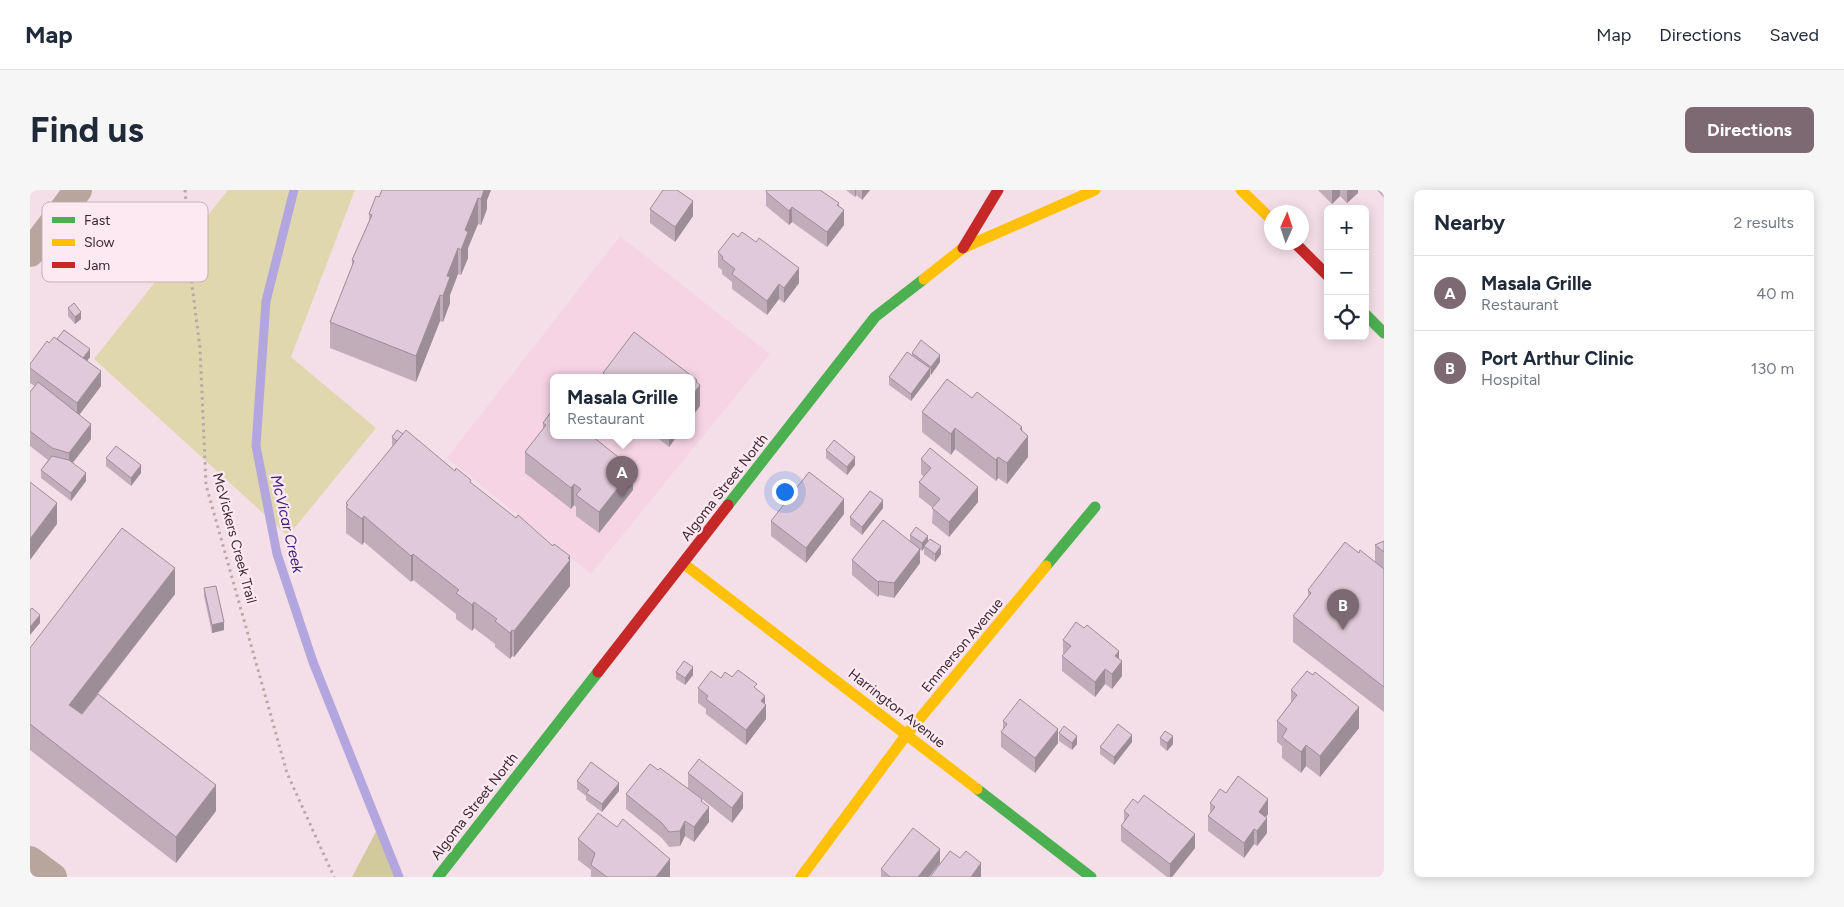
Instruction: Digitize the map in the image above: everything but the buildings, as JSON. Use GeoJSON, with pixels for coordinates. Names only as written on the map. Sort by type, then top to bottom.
{"type":"FeatureCollection","features":[{"type":"Feature","properties":{"kind":"street"},"geometry":{"type":"LineString","coordinates":[[69,202],[78,190]]}},
{"type":"Feature","properties":{"kind":"street"},"geometry":{"type":"LineString","coordinates":[[963,248],[998,190]]}},
{"type":"Feature","properties":{"kind":"street","name":"Algoma Street North"},"geometry":{"type":"LineString","coordinates":[[441,873],[684,564],[874,317],[963,248],[1095,190]]}},
{"type":"Feature","properties":{"kind":"street"},"geometry":{"type":"LineString","coordinates":[[1242,190],[1264,212]]}},
{"type":"Feature","properties":{"kind":"street"},"geometry":{"type":"LineString","coordinates":[[30,253],[42,237]]}},
{"type":"Feature","properties":{"kind":"street"},"geometry":{"type":"LineString","coordinates":[[1302,250],[1324,272]]}},
{"type":"Feature","properties":{"kind":"street"},"geometry":{"type":"LineString","coordinates":[[1369,318],[1384,332]]}},
{"type":"Feature","properties":{"kind":"street","name":"Emmerson Avenue"},"geometry":{"type":"LineString","coordinates":[[801,877],[907,734],[1095,507]]}},
{"type":"Feature","properties":{"kind":"street","name":"Harrington Avenue"},"geometry":{"type":"LineString","coordinates":[[684,564],[1091,877]]}},
{"type":"Feature","properties":{"kind":"street"},"geometry":{"type":"LineString","coordinates":[[30,860],[53,877]]}},
{"type":"Feature","properties":{"kind":"path","name":"McVickers Creek Trail"},"geometry":{"type":"LineString","coordinates":[[192,282],[200,348],[206,485],[287,773],[334,877]]}},
{"type":"Feature","properties":{"kind":"shaded area"},"geometry":{"type":"Polygon","coordinates":[[[228,190],[355,190],[291,357],[376,428],[288,536],[94,359],[155,282],[208,282],[208,215],[228,190]]]}},
{"type":"Feature","properties":{"kind":"shaded area"},"geometry":{"type":"Polygon","coordinates":[[[620,236],[770,354],[591,574],[447,458],[620,236]]]}},
{"type":"Feature","properties":{"kind":"shaded area"},"geometry":{"type":"Polygon","coordinates":[[[379,826],[399,877],[352,877],[379,826]]]}},
{"type":"Feature","properties":{"kind":"waterway","name":"McVicar Creek"},"geometry":{"type":"LineString","coordinates":[[294,190],[266,301],[256,446],[277,554],[313,662],[399,877]]}},
{"type":"Feature","properties":{"kind":"traffic: fast"},"geometry":{"type":"LineString","coordinates":[[728,505],[875,317],[924,279]]}},
{"type":"Feature","properties":{"kind":"traffic: fast"},"geometry":{"type":"LineString","coordinates":[[1369,318],[1384,333]]}},
{"type":"Feature","properties":{"kind":"traffic: fast"},"geometry":{"type":"LineString","coordinates":[[1046,566],[1095,507]]}},
{"type":"Feature","properties":{"kind":"traffic: fast"},"geometry":{"type":"LineString","coordinates":[[438,877],[598,672]]}},
{"type":"Feature","properties":{"kind":"traffic: fast"},"geometry":{"type":"LineString","coordinates":[[977,789],[1091,877]]}},
{"type":"Feature","properties":{"kind":"traffic: slow"},"geometry":{"type":"LineString","coordinates":[[924,279],[963,248],[1095,190]]}},
{"type":"Feature","properties":{"kind":"traffic: slow"},"geometry":{"type":"LineString","coordinates":[[1241,190],[1264,212]]}},
{"type":"Feature","properties":{"kind":"traffic: slow"},"geometry":{"type":"LineString","coordinates":[[684,564],[977,789]]}},
{"type":"Feature","properties":{"kind":"traffic: slow"},"geometry":{"type":"LineString","coordinates":[[801,877],[907,734],[1046,566]]}},
{"type":"Feature","properties":{"kind":"traffic: jam"},"geometry":{"type":"LineString","coordinates":[[963,248],[998,190]]}},
{"type":"Feature","properties":{"kind":"traffic: jam"},"geometry":{"type":"LineString","coordinates":[[1302,250],[1324,272]]}},
{"type":"Feature","properties":{"kind":"traffic: jam"},"geometry":{"type":"LineString","coordinates":[[598,672],[728,505]]}},
{"type":"Feature","properties":{"kind":"place","name":"Masala Grille"},"geometry":{"type":"Point","coordinates":[622,497]}},
{"type":"Feature","properties":{"kind":"place","name":"Port Arthur Clinic"},"geometry":{"type":"Point","coordinates":[1343,630]}}]}
